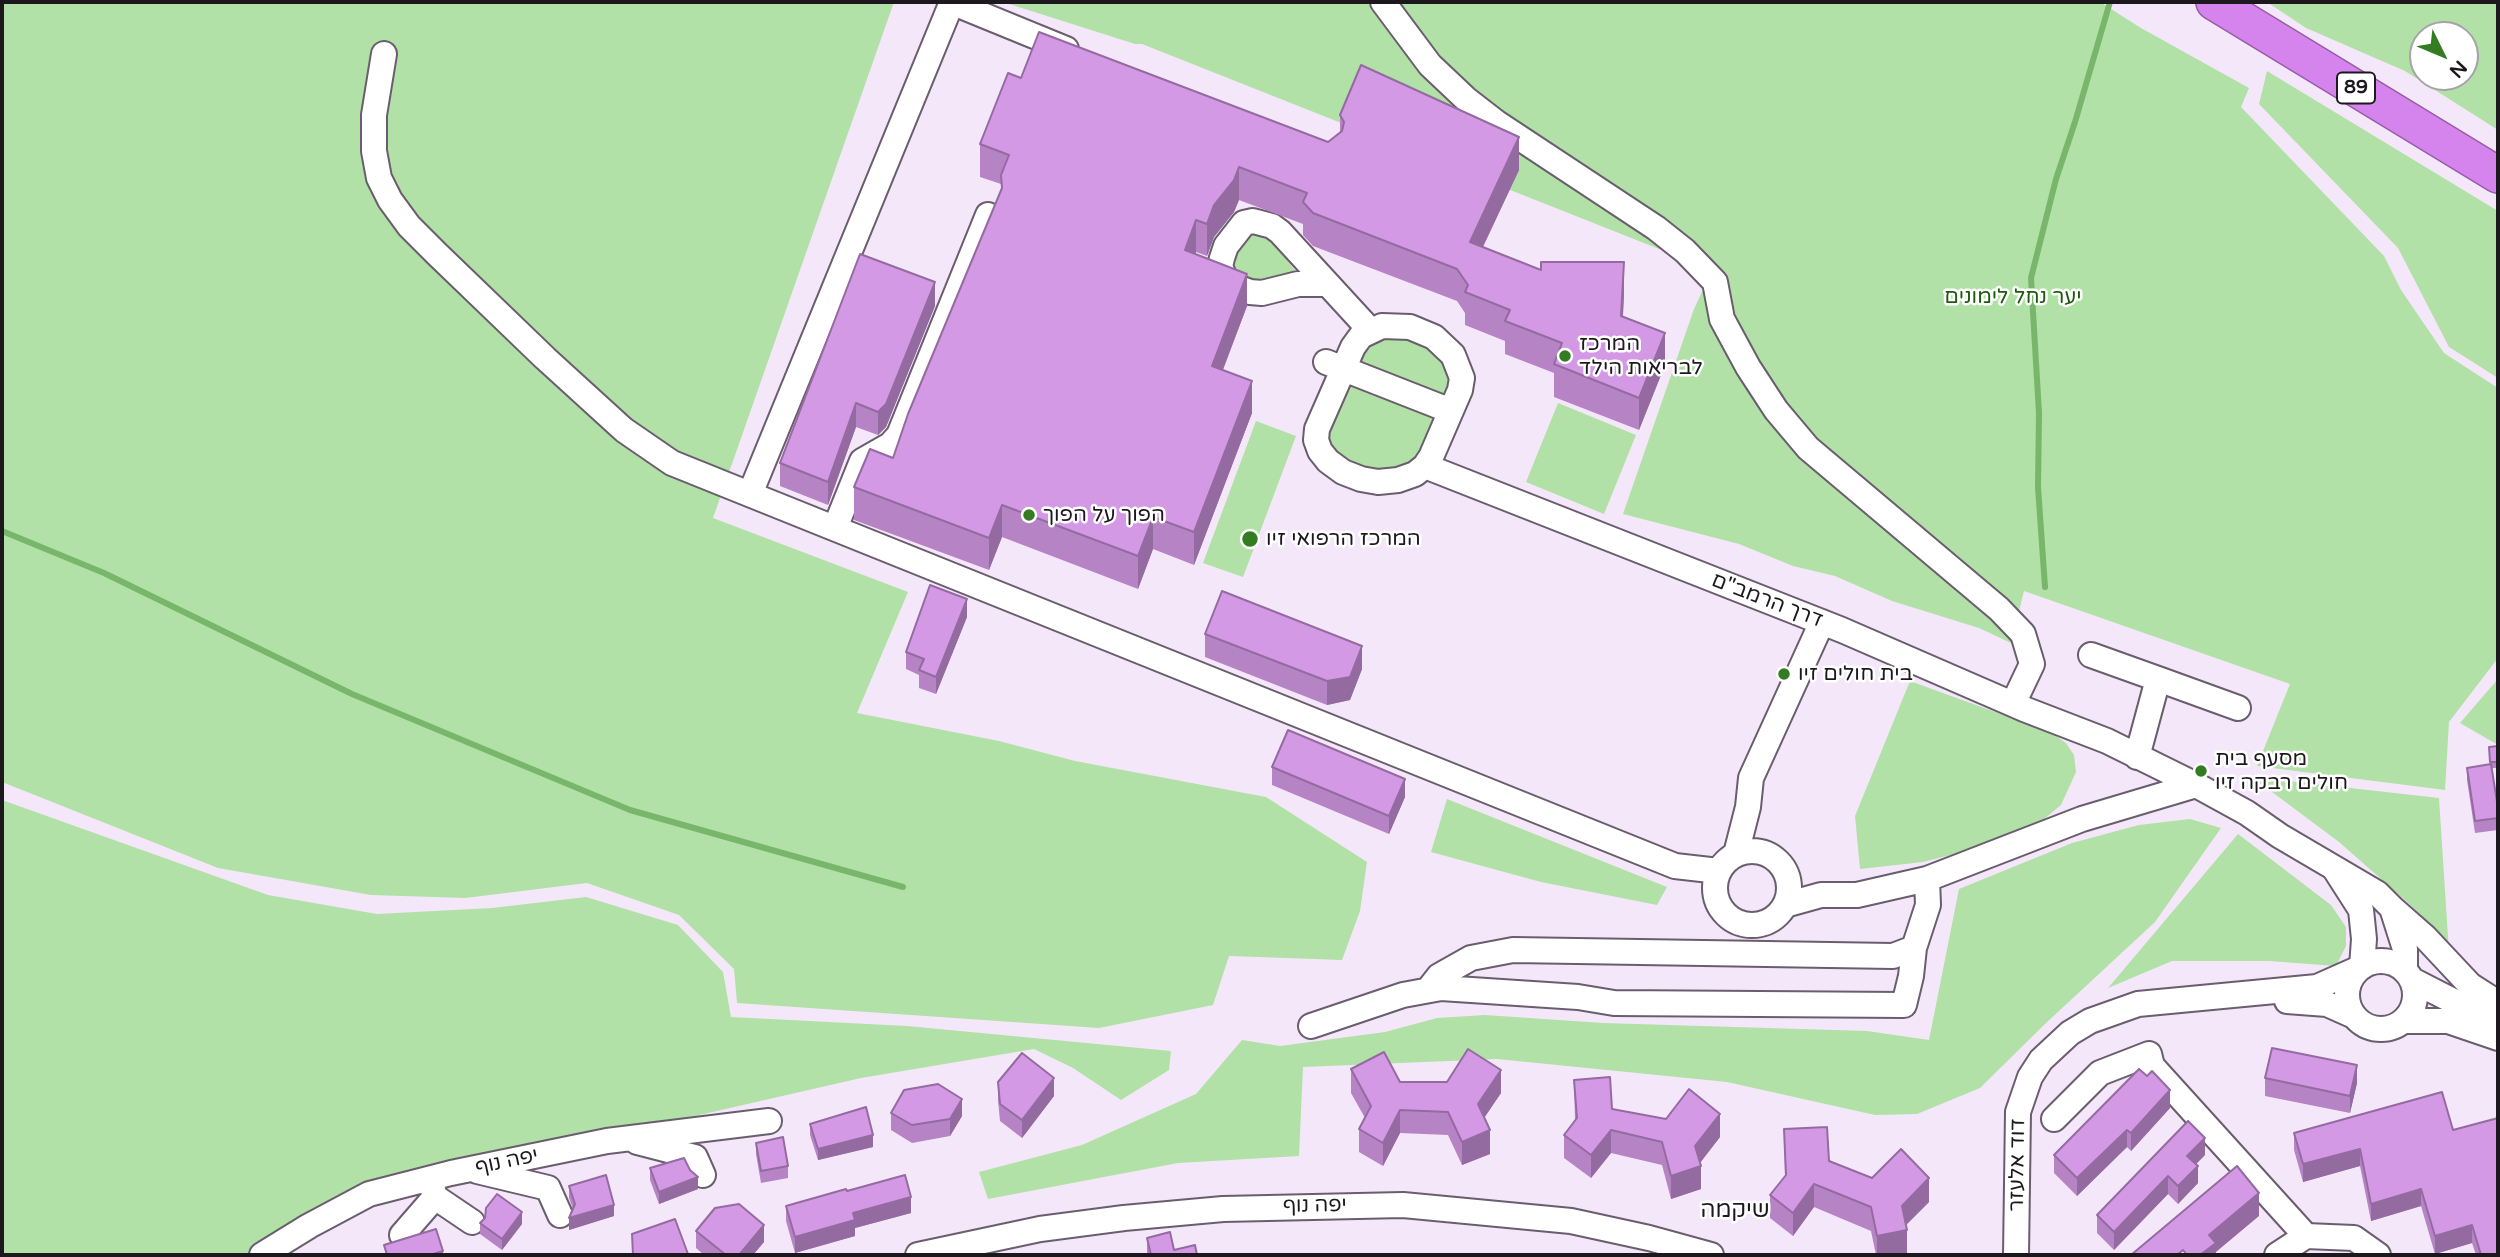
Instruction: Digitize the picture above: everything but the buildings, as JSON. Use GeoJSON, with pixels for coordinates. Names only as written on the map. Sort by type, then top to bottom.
{"type":"FeatureCollection","features":[{"type":"Feature","properties":{"kind":"highway","name":"89"},"geometry":{"type":"LineString","coordinates":[[2214,2],[2498,175]]}},
{"type":"Feature","properties":{"kind":"street"},"geometry":{"type":"LineString","coordinates":[[750,494],[951,2],[1090,59]]}},
{"type":"Feature","properties":{"kind":"street"},"geometry":{"type":"LineString","coordinates":[[1383,2],[1430,65],[1465,99],[1656,228],[1685,251],[1714,282],[1722,319],[1748,366],[1776,410],[1808,448],[1999,609],[2022,634],[2032,664],[2020,706]]}},
{"type":"Feature","properties":{"kind":"street"},"geometry":{"type":"LineString","coordinates":[[384,54],[375,107],[374,151],[379,178],[390,200],[410,226],[545,359],[624,430],[672,463],[1675,866],[1716,897]]}},
{"type":"Feature","properties":{"kind":"street"},"geometry":{"type":"LineString","coordinates":[[835,527],[862,461],[890,445],[899,435],[988,215]]}},
{"type":"Feature","properties":{"kind":"street"},"geometry":{"type":"LineString","coordinates":[[1327,284],[1370,330]]}},
{"type":"Feature","properties":{"kind":"street"},"geometry":{"type":"LineString","coordinates":[[1382,326],[1410,327],[1422,331],[1453,355],[1462,378],[1432,457],[1425,466],[1415,474],[1378,482],[1343,472],[1328,461],[1316,440],[1334,365],[1370,330],[1382,326]]}},
{"type":"Feature","properties":{"kind":"street"},"geometry":{"type":"LineString","coordinates":[[1334,365],[1451,411]]}},
{"type":"Feature","properties":{"kind":"street","name":"דרך הרמב\"ם"},"geometry":{"type":"LineString","coordinates":[[1425,466],[1832,626],[2107,741],[2196,785],[2377,893],[2425,937],[2470,985],[2498,1003]]}},
{"type":"Feature","properties":{"kind":"street"},"geometry":{"type":"LineString","coordinates":[[1736,854],[1748,807],[1751,778],[1832,626]]}},
{"type":"Feature","properties":{"kind":"street"},"geometry":{"type":"LineString","coordinates":[[2091,654],[2238,708]]}},
{"type":"Feature","properties":{"kind":"street"},"geometry":{"type":"LineString","coordinates":[[2137,757],[2158,679]]}},
{"type":"Feature","properties":{"kind":"street"},"geometry":{"type":"LineString","coordinates":[[1787,895],[1857,895],[1927,879],[2082,819],[2196,785]]}},
{"type":"Feature","properties":{"kind":"street"},"geometry":{"type":"LineString","coordinates":[[1748,807],[1765,853]]}},
{"type":"Feature","properties":{"kind":"street"},"geometry":{"type":"LineString","coordinates":[[1756,851],[1765,853],[1782,865],[1787,895],[1777,916],[1766,923],[1741,924],[1720,909],[1714,888],[1718,871],[1736,854],[1756,851]]}},
{"type":"Feature","properties":{"kind":"street"},"geometry":{"type":"LineString","coordinates":[[2332,864],[2361,911],[2364,940],[2362,967]]}},
{"type":"Feature","properties":{"kind":"street"},"geometry":{"type":"LineString","coordinates":[[1675,866],[1718,871]]}},
{"type":"Feature","properties":{"kind":"street"},"geometry":{"type":"LineString","coordinates":[[1311,1026],[1403,995],[1441,988],[1578,997],[1614,1003],[1903,1004],[1911,976],[1914,948],[1928,905],[1927,879]]}},
{"type":"Feature","properties":{"kind":"street"},"geometry":{"type":"LineString","coordinates":[[2392,908],[2405,950],[2408,976],[2415,1000],[2411,1012],[2404,1021],[2383,1031],[2362,1024],[2354,1016],[2348,1005],[2347,993],[2354,975],[2373,961],[2385,961],[2395,964],[2408,976],[2453,1002],[2498,1018]]}},
{"type":"Feature","properties":{"kind":"street"},"geometry":{"type":"LineString","coordinates":[[1428,990],[1438,976],[1471,958],[1513,950],[1893,956],[1914,948]]}},
{"type":"Feature","properties":{"kind":"street","name":"דוד אלעזר"},"geometry":{"type":"LineString","coordinates":[[2016,1255],[2018,1112],[2030,1077],[2041,1060],[2070,1033],[2090,1021],[2138,1004],[2317,987],[2362,967]]}},
{"type":"Feature","properties":{"kind":"street","name":"דוד אלעזר"},"geometry":{"type":"LineString","coordinates":[[2213,995],[2327,1004],[2354,1016]]}},
{"type":"Feature","properties":{"kind":"street"},"geometry":{"type":"LineString","coordinates":[[2404,1021],[2448,1021],[2498,1038]]}},
{"type":"Feature","properties":{"kind":"street"},"geometry":{"type":"LineString","coordinates":[[2054,1119],[2100,1073],[2148,1054],[2152,1066],[2306,1236]]}},
{"type":"Feature","properties":{"kind":"street","name":"יפה נוף"},"geometry":{"type":"LineString","coordinates":[[262,1255],[369,1194],[432,1188],[470,1169],[626,1139],[769,1121]]}},
{"type":"Feature","properties":{"kind":"street"},"geometry":{"type":"LineString","coordinates":[[626,1139],[695,1157],[704,1175]]}},
{"type":"Feature","properties":{"kind":"street"},"geometry":{"type":"LineString","coordinates":[[470,1169],[548,1188],[560,1215]]}},
{"type":"Feature","properties":{"kind":"street"},"geometry":{"type":"LineString","coordinates":[[402,1235],[432,1188],[472,1223]]}},
{"type":"Feature","properties":{"kind":"street","name":"יפה נוף"},"geometry":{"type":"LineString","coordinates":[[918,1255],[1040,1229],[1124,1218],[1223,1209],[1403,1205],[1571,1221],[1711,1255]]}},
{"type":"Feature","properties":{"kind":"street"},"geometry":{"type":"LineString","coordinates":[[2277,1255],[2306,1236],[2354,1238],[2378,1255]]}},
{"type":"Feature","properties":{"kind":"green space"},"geometry":{"type":"Polygon","coordinates":[[[2,2],[894,2],[713,518],[908,592],[857,713],[999,741],[1075,761],[1266,797],[1367,862],[1360,911],[1342,960],[1229,956],[1213,1005],[1099,1028],[737,1003],[734,969],[679,915],[587,883],[465,898],[371,895],[218,868],[2,782],[2,2]]]}},
{"type":"Feature","properties":{"kind":"green space","name":"יער נחל לימונים"},"geometry":{"type":"Polygon","coordinates":[[[1003,2],[2100,2],[2249,88],[2241,107],[2384,256],[2401,290],[2444,353],[2498,388],[2498,658],[2449,722],[2445,790],[2257,766],[2290,684],[2024,591],[2011,643],[1979,628],[1892,601],[1835,576],[1793,566],[1739,544],[1623,514],[1694,309],[1712,270],[1142,44],[1003,2]]]}},
{"type":"Feature","properties":{"kind":"green space"},"geometry":{"type":"Polygon","coordinates":[[[2267,2],[2498,2],[2498,130],[2437,91],[2479,91],[2479,21],[2409,21],[2409,74],[2306,28],[2267,2]]]}},
{"type":"Feature","properties":{"kind":"green space"},"geometry":{"type":"Polygon","coordinates":[[[2267,71],[2498,211],[2498,378],[2449,347],[2398,248],[2259,104],[2267,71]]]}},
{"type":"Feature","properties":{"kind":"green space"},"geometry":{"type":"Polygon","coordinates":[[[1250,233],[1259,233],[1273,241],[1296,272],[1261,282],[1239,276],[1232,265],[1236,251],[1250,233]]]}},
{"type":"Feature","properties":{"kind":"green space"},"geometry":{"type":"Polygon","coordinates":[[[1408,335],[1440,353],[1453,378],[1424,453],[1411,467],[1364,471],[1334,454],[1325,431],[1360,351],[1374,337],[1408,335]]]}},
{"type":"Feature","properties":{"kind":"green space"},"geometry":{"type":"Polygon","coordinates":[[[1558,403],[1636,435],[1604,514],[1526,482],[1558,403]]]}},
{"type":"Feature","properties":{"kind":"green space"},"geometry":{"type":"Polygon","coordinates":[[[1256,421],[1296,436],[1243,577],[1203,563],[1256,421]]]}},
{"type":"Feature","properties":{"kind":"green space"},"geometry":{"type":"Polygon","coordinates":[[[2498,679],[2498,745],[2460,723],[2498,679]]]}},
{"type":"Feature","properties":{"kind":"green space"},"geometry":{"type":"Polygon","coordinates":[[[1910,681],[2050,732],[2066,743],[2074,755],[2076,772],[2061,805],[2044,819],[1985,846],[1923,862],[1860,869],[1855,816],[1910,681]]]}},
{"type":"Feature","properties":{"kind":"green space"},"geometry":{"type":"Polygon","coordinates":[[[2252,777],[2439,798],[2449,952],[2433,926],[2405,900],[2339,842],[2252,777]]]}},
{"type":"Feature","properties":{"kind":"green space"},"geometry":{"type":"Polygon","coordinates":[[[1447,799],[1667,887],[1657,905],[1541,882],[1431,852],[1447,799]]]}},
{"type":"Feature","properties":{"kind":"green space"},"geometry":{"type":"Polygon","coordinates":[[[2,800],[268,895],[377,914],[492,908],[586,897],[678,925],[723,972],[731,1017],[907,1026],[1171,1051],[1169,1070],[1121,1100],[1073,1068],[1034,1049],[861,1078],[660,1124],[453,1163],[276,1255],[2,1255],[2,800]]]}},
{"type":"Feature","properties":{"kind":"green space"},"geometry":{"type":"Polygon","coordinates":[[[2190,819],[2221,828],[2155,922],[1980,1088],[1917,1114],[1875,1115],[1727,1082],[1497,1059],[1303,1067],[1299,1156],[1178,1163],[988,1199],[979,1172],[1082,1145],[1196,1094],[1242,1040],[1280,1046],[1385,1032],[1437,1018],[1485,1015],[1603,1023],[1867,1031],[1929,1040],[1959,889],[2072,843],[2139,825],[2190,819]]]}},
{"type":"Feature","properties":{"kind":"green space"},"geometry":{"type":"Polygon","coordinates":[[[2238,834],[2331,905],[2346,927],[2346,946],[2336,966],[2269,961],[2172,961],[2108,988],[2238,834]]]}},
{"type":"Feature","properties":{"kind":"waterway"},"geometry":{"type":"LineString","coordinates":[[2045,587],[2038,487],[2039,413],[2031,278],[2056,179],[2110,2]]}},
{"type":"Feature","properties":{"kind":"waterway"},"geometry":{"type":"LineString","coordinates":[[2,531],[104,573],[352,694],[630,810],[903,887]]}},
{"type":"Feature","properties":{"kind":"place","name":"המרכז לבריאות הילד"},"geometry":{"type":"Point","coordinates":[1565,356]}},
{"type":"Feature","properties":{"kind":"place","name":"הפוך על הפוך"},"geometry":{"type":"Point","coordinates":[1029,515]}},
{"type":"Feature","properties":{"kind":"place","name":"המרכז הרפואי זיו"},"geometry":{"type":"Point","coordinates":[1250,539]}},
{"type":"Feature","properties":{"kind":"place","name":"בית חולים זיו"},"geometry":{"type":"Point","coordinates":[1784,674]}},
{"type":"Feature","properties":{"kind":"place","name":"מסעף בית חולים רבקה זיו"},"geometry":{"type":"Point","coordinates":[2201,771]}},
{"type":"Feature","properties":{"kind":"district","name":"שיקמה"},"geometry":{"type":"Point","coordinates":[1735,1211]}}]}
